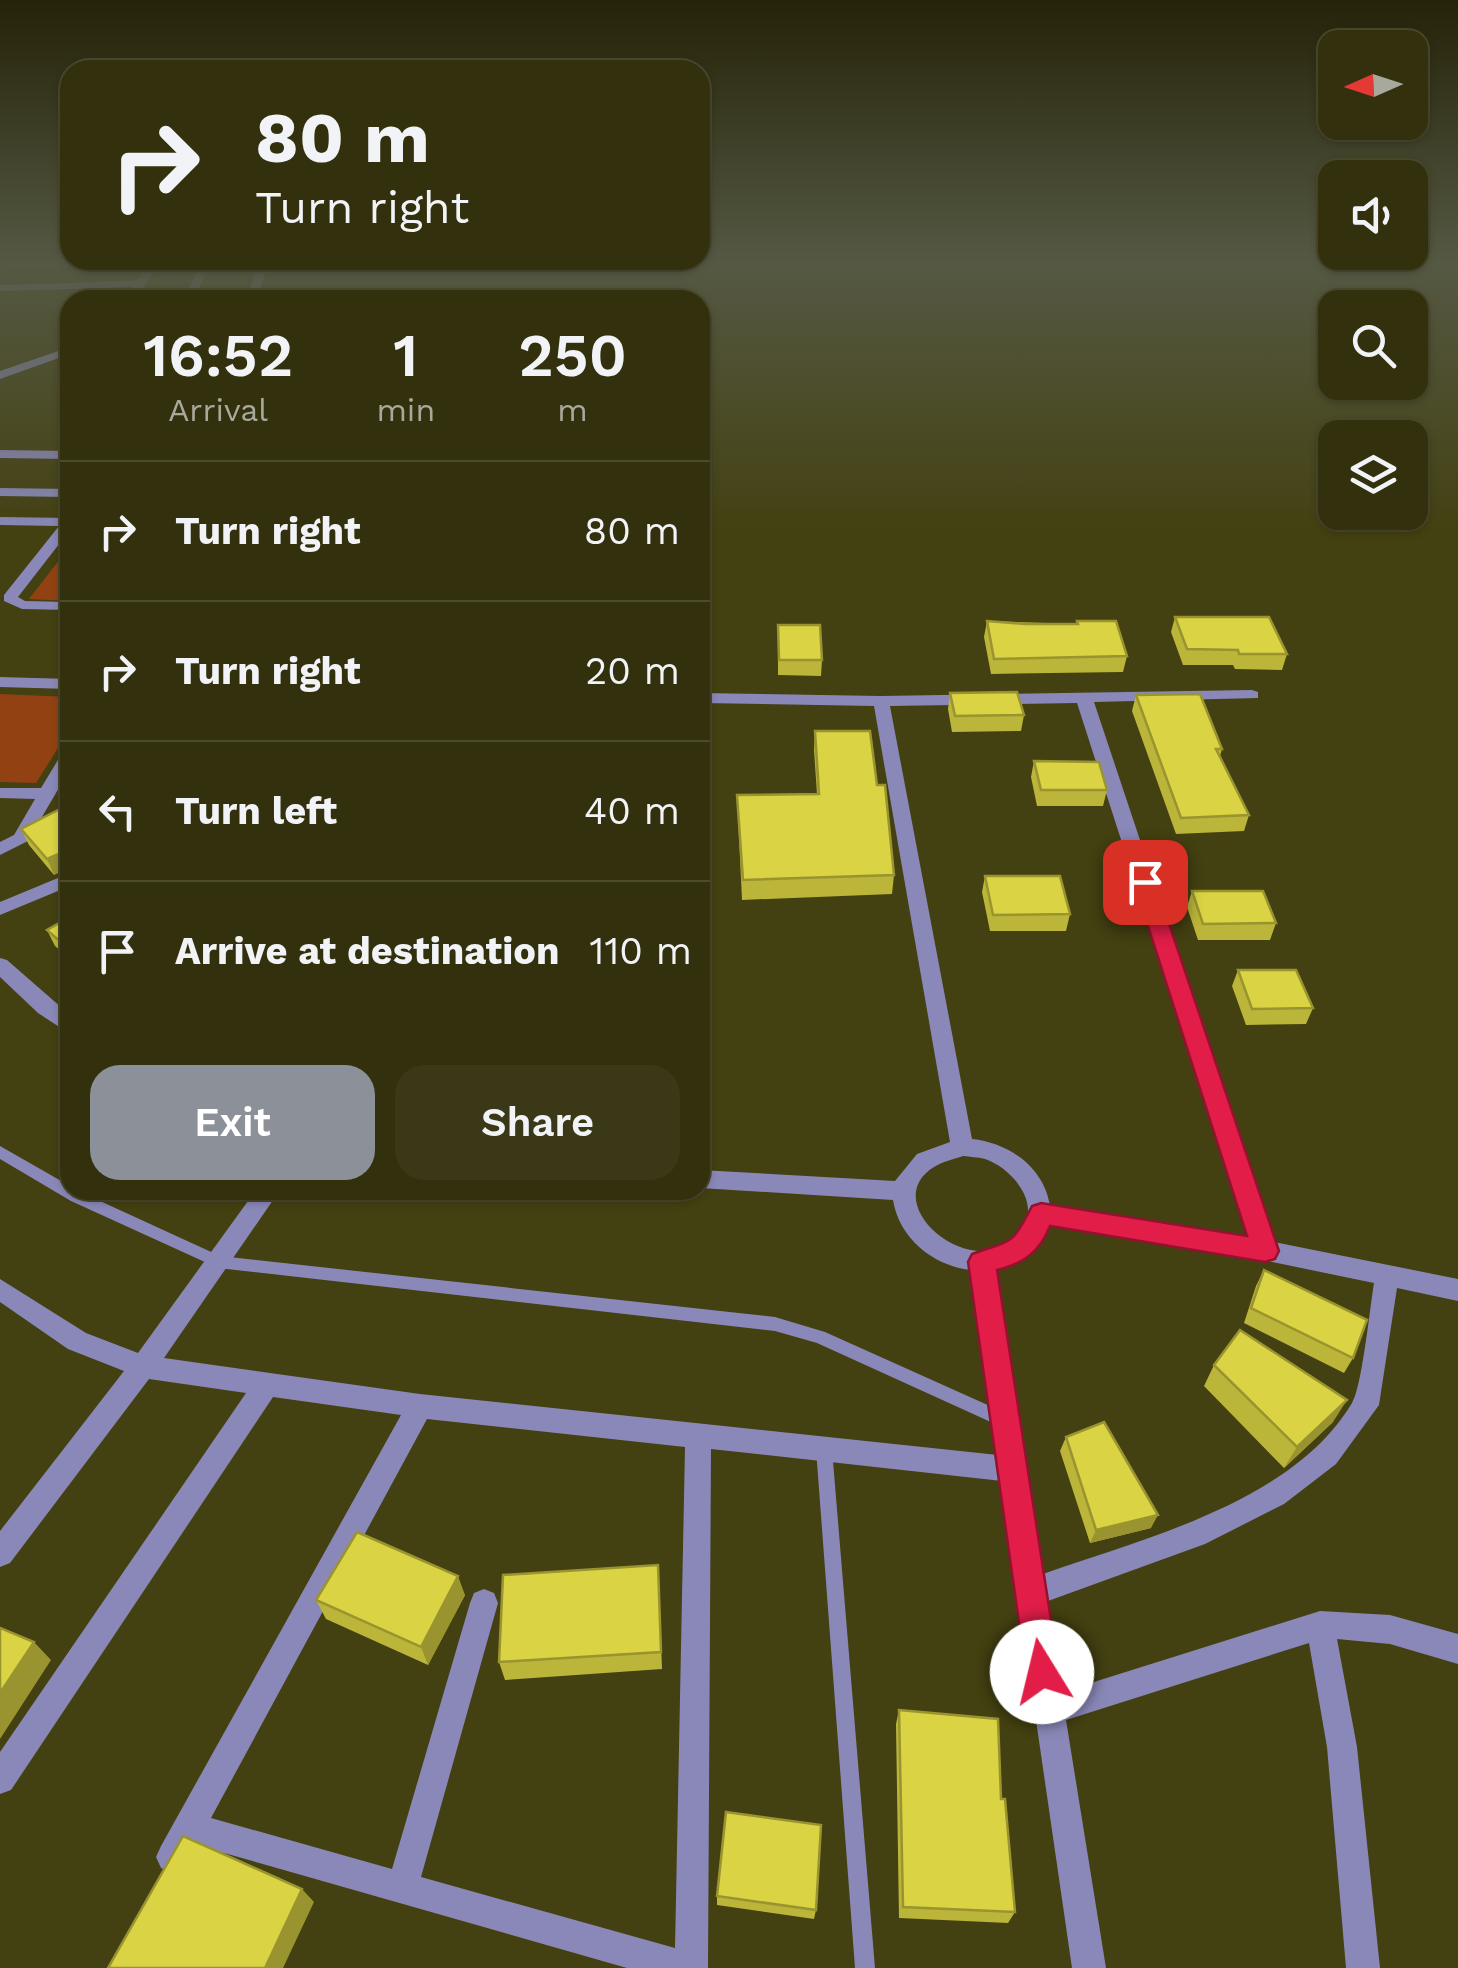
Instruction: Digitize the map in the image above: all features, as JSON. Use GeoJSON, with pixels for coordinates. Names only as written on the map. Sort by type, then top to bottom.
{"type":"FeatureCollection","features":[{"type":"Feature","properties":{"kind":"street"},"geometry":{"type":"LineString","coordinates":[[0,374],[59,354]]}},
{"type":"Feature","properties":{"kind":"street"},"geometry":{"type":"LineString","coordinates":[[0,454],[60,455]]}},
{"type":"Feature","properties":{"kind":"street"},"geometry":{"type":"LineString","coordinates":[[0,492],[60,493]]}},
{"type":"Feature","properties":{"kind":"street"},"geometry":{"type":"LineString","coordinates":[[0,521],[60,522]]}},
{"type":"Feature","properties":{"kind":"street"},"geometry":{"type":"LineString","coordinates":[[60,534],[9,598],[22,605],[60,606]]}},
{"type":"Feature","properties":{"kind":"street"},"geometry":{"type":"LineString","coordinates":[[0,682],[60,684]]}},
{"type":"Feature","properties":{"kind":"street"},"geometry":{"type":"LineString","coordinates":[[710,698],[881,701],[1252,695]]}},
{"type":"Feature","properties":{"kind":"street"},"geometry":{"type":"LineString","coordinates":[[1084,698],[1265,1251]]}},
{"type":"Feature","properties":{"kind":"street"},"geometry":{"type":"LineString","coordinates":[[881,701],[962,1146]]}},
{"type":"Feature","properties":{"kind":"street"},"geometry":{"type":"LineString","coordinates":[[20,839],[60,771]]}},
{"type":"Feature","properties":{"kind":"street"},"geometry":{"type":"LineString","coordinates":[[0,794],[46,794]]}},
{"type":"Feature","properties":{"kind":"street"},"geometry":{"type":"LineString","coordinates":[[0,849],[60,818]]}},
{"type":"Feature","properties":{"kind":"street"},"geometry":{"type":"LineString","coordinates":[[0,910],[60,883]]}},
{"type":"Feature","properties":{"kind":"street"},"geometry":{"type":"LineString","coordinates":[[0,966],[60,1019]]}},
{"type":"Feature","properties":{"kind":"street"},"geometry":{"type":"LineString","coordinates":[[962,1146],[992,1151],[1018,1166],[1036,1188],[1041,1214],[1032,1238],[1012,1255],[982,1262],[950,1256],[923,1240],[906,1216],[902,1190],[912,1168],[934,1152],[962,1146]]}},
{"type":"Feature","properties":{"kind":"street"},"geometry":{"type":"LineString","coordinates":[[710,1180],[902,1190]]}},
{"type":"Feature","properties":{"kind":"street"},"geometry":{"type":"LineString","coordinates":[[0,1554],[143,1368],[262,1200]]}},
{"type":"Feature","properties":{"kind":"street"},"geometry":{"type":"LineString","coordinates":[[1041,1214],[1265,1251],[1458,1290]]}},
{"type":"Feature","properties":{"kind":"street"},"geometry":{"type":"LineString","coordinates":[[982,1262],[1029,1593],[1089,1968]]}},
{"type":"Feature","properties":{"kind":"street"},"geometry":{"type":"LineString","coordinates":[[1029,1593],[1195,1534],[1274,1495],[1327,1455],[1366,1405],[1387,1276]]}},
{"type":"Feature","properties":{"kind":"street"},"geometry":{"type":"LineString","coordinates":[[0,1290],[77,1341],[143,1368],[420,1406],[1011,1469]]}},
{"type":"Feature","properties":{"kind":"street"},"geometry":{"type":"LineString","coordinates":[[0,1778],[266,1384]]}},
{"type":"Feature","properties":{"kind":"street"},"geometry":{"type":"LineString","coordinates":[[154,1890],[420,1406]]}},
{"type":"Feature","properties":{"kind":"street"},"geometry":{"type":"LineString","coordinates":[[188,1827],[688,1968],[698,1436]]}},
{"type":"Feature","properties":{"kind":"street"},"geometry":{"type":"LineString","coordinates":[[402,1888],[484,1603]]}},
{"type":"Feature","properties":{"kind":"street"},"geometry":{"type":"LineString","coordinates":[[1049,1711],[1320,1626],[1360,1623],[1408,1630],[1458,1650]]}},
{"type":"Feature","properties":{"kind":"street"},"geometry":{"type":"LineString","coordinates":[[1320,1626],[1342,1747],[1363,1968]]}},
{"type":"Feature","properties":{"kind":"lane"},"geometry":{"type":"LineString","coordinates":[[0,1152],[60,1187]]}},
{"type":"Feature","properties":{"kind":"lane"},"geometry":{"type":"LineString","coordinates":[[85,1200],[218,1262],[774,1324],[820,1337],[1004,1420]]}},
{"type":"Feature","properties":{"kind":"lane"},"geometry":{"type":"LineString","coordinates":[[824,1450],[865,1968]]}},
{"type":"Feature","properties":{"kind":"shaded area"},"geometry":{"type":"Polygon","coordinates":[[[60,559],[60,601],[29,599],[60,559]]]}},
{"type":"Feature","properties":{"kind":"shaded area"},"geometry":{"type":"Polygon","coordinates":[[[0,694],[60,697],[60,745],[36,783],[0,782],[0,694]]]}},
{"type":"Feature","properties":{"kind":"building"},"geometry":{"type":"Polygon","coordinates":[[[1175,617],[1269,617],[1287,654],[1187,649],[1175,617]]]}},
{"type":"Feature","properties":{"kind":"building"},"geometry":{"type":"Polygon","coordinates":[[[987,621],[1116,621],[1127,656],[994,659],[987,621]]]}},
{"type":"Feature","properties":{"kind":"building"},"geometry":{"type":"Polygon","coordinates":[[[778,625],[820,625],[822,660],[779,660],[778,625]]]}},
{"type":"Feature","properties":{"kind":"building"},"geometry":{"type":"Polygon","coordinates":[[[1017,692],[1024,715],[955,716],[950,693],[1017,692]]]}},
{"type":"Feature","properties":{"kind":"building"},"geometry":{"type":"Polygon","coordinates":[[[1200,694],[1222,749],[1216,749],[1249,815],[1181,818],[1136,695],[1200,694]]]}},
{"type":"Feature","properties":{"kind":"building"},"geometry":{"type":"Polygon","coordinates":[[[815,731],[870,731],[877,785],[885,785],[894,875],[743,880],[737,795],[819,794],[815,731]]]}},
{"type":"Feature","properties":{"kind":"building"},"geometry":{"type":"Polygon","coordinates":[[[1034,761],[1099,762],[1107,790],[1041,790],[1034,761]]]}},
{"type":"Feature","properties":{"kind":"building"},"geometry":{"type":"Polygon","coordinates":[[[60,809],[60,853],[47,859],[21,829],[60,809]]]}},
{"type":"Feature","properties":{"kind":"building"},"geometry":{"type":"Polygon","coordinates":[[[985,876],[1060,876],[1070,914],[993,915],[985,876]]]}},
{"type":"Feature","properties":{"kind":"building"},"geometry":{"type":"Polygon","coordinates":[[[1192,891],[1263,891],[1276,923],[1203,924],[1192,891]]]}},
{"type":"Feature","properties":{"kind":"building"},"geometry":{"type":"Polygon","coordinates":[[[60,923],[60,941],[47,930],[60,923]]]}},
{"type":"Feature","properties":{"kind":"building"},"geometry":{"type":"Polygon","coordinates":[[[1238,970],[1296,970],[1313,1008],[1252,1009],[1238,970]]]}},
{"type":"Feature","properties":{"kind":"building"},"geometry":{"type":"Polygon","coordinates":[[[1264,1270],[1367,1320],[1353,1358],[1251,1308],[1264,1270]]]}},
{"type":"Feature","properties":{"kind":"building"},"geometry":{"type":"Polygon","coordinates":[[[1240,1330],[1347,1400],[1297,1447],[1214,1365],[1240,1330]]]}},
{"type":"Feature","properties":{"kind":"building"},"geometry":{"type":"Polygon","coordinates":[[[1104,1422],[1158,1515],[1096,1530],[1066,1437],[1104,1422]]]}},
{"type":"Feature","properties":{"kind":"building"},"geometry":{"type":"Polygon","coordinates":[[[357,1532],[458,1576],[421,1647],[316,1600],[357,1532]]]}},
{"type":"Feature","properties":{"kind":"building"},"geometry":{"type":"Polygon","coordinates":[[[658,1565],[661,1652],[499,1662],[503,1575],[658,1565]]]}},
{"type":"Feature","properties":{"kind":"building"},"geometry":{"type":"Polygon","coordinates":[[[0,1628],[34,1642],[0,1693],[0,1628]]]}},
{"type":"Feature","properties":{"kind":"building"},"geometry":{"type":"Polygon","coordinates":[[[899,1710],[998,1719],[1001,1799],[1005,1799],[1015,1912],[903,1907],[899,1710]]]}},
{"type":"Feature","properties":{"kind":"building"},"geometry":{"type":"Polygon","coordinates":[[[726,1812],[821,1825],[816,1910],[717,1896],[726,1812]]]}},
{"type":"Feature","properties":{"kind":"building"},"geometry":{"type":"Polygon","coordinates":[[[183,1836],[302,1889],[265,1968],[108,1968],[183,1836]]]}},
{"type":"Feature","properties":{"kind":"route"},"geometry":{"type":"LineString","coordinates":[[1042,1672],[982,1262],[1012,1255],[1032,1238],[1041,1214],[1265,1251],[1145,882]]}}]}
